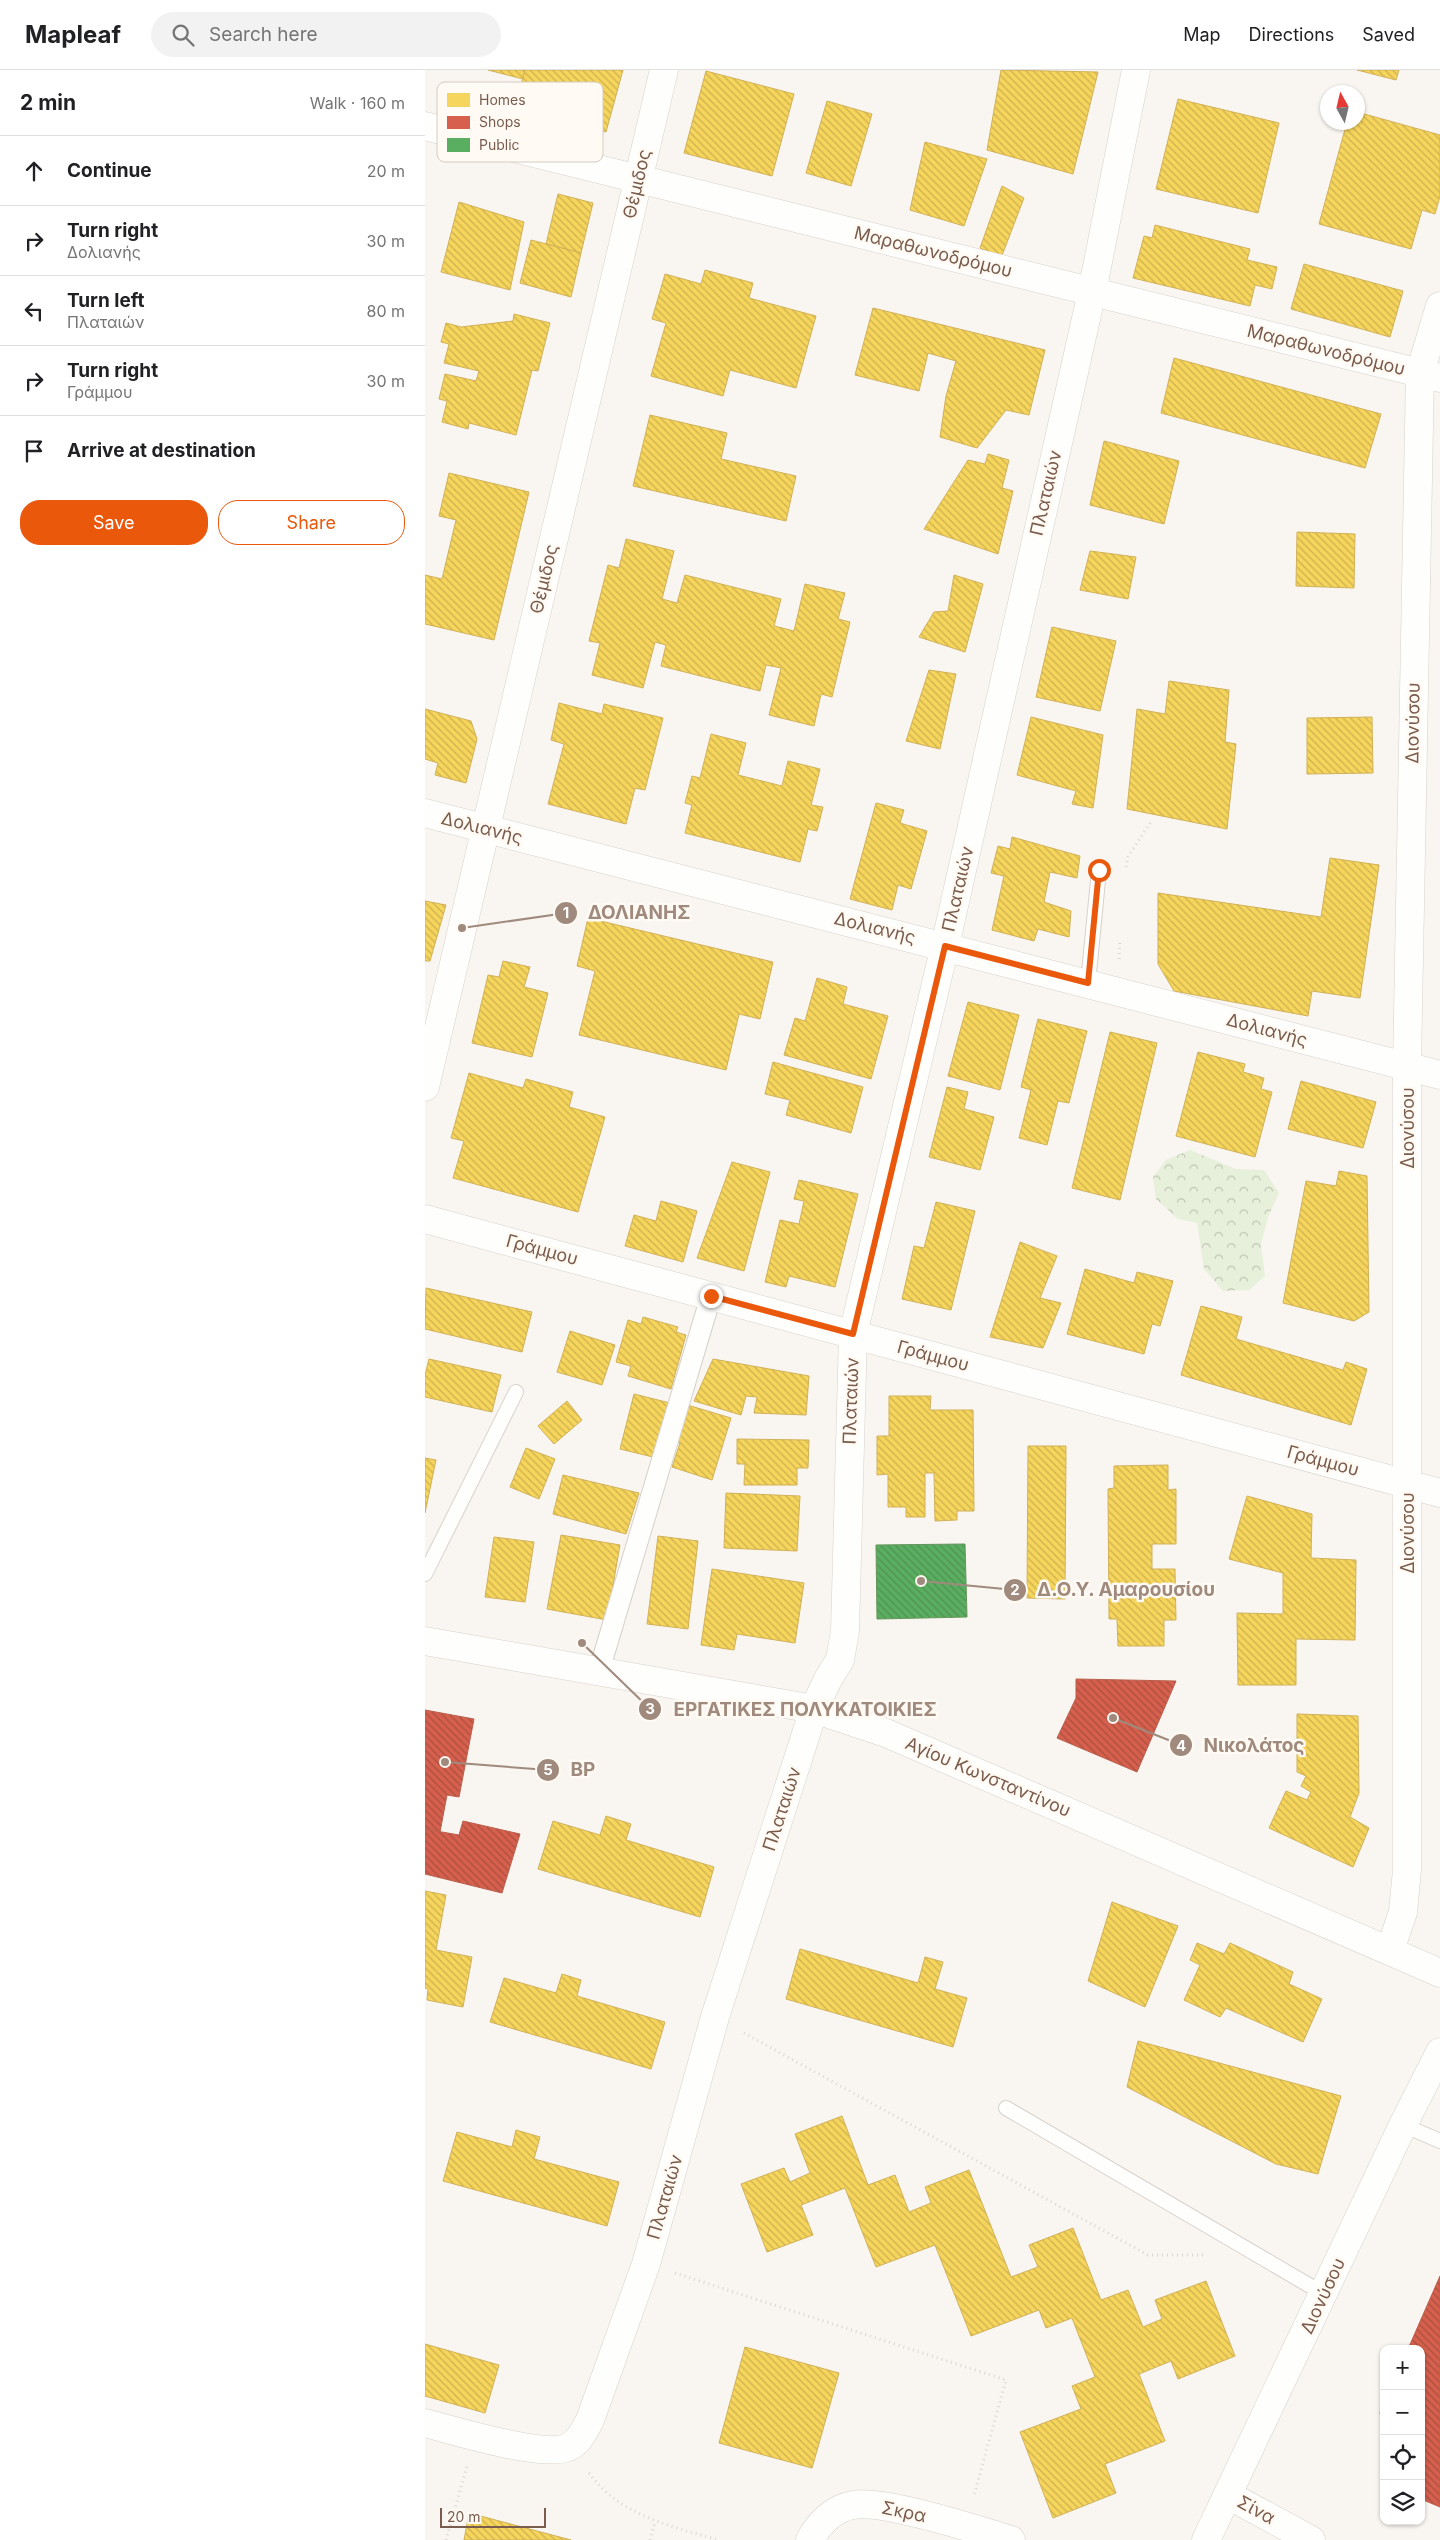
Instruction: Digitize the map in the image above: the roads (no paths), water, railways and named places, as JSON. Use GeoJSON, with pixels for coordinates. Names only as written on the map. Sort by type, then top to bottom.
{"type":"FeatureCollection","features":[{"type":"Feature","properties":{"kind":"street","name":"Θέμιδος"},"geometry":{"type":"LineString","coordinates":[[425,1087],[664,70]]}},
{"type":"Feature","properties":{"kind":"street","name":"Πλαταιών"},"geometry":{"type":"LineString","coordinates":[[425,2423],[537,2450],[571,2446],[581,2436],[590,2420],[646,2264],[715,2018],[814,1709],[828,1680],[841,1660],[845,1631],[853,1334],[945,946],[1092,292],[1136,70]]}},
{"type":"Feature","properties":{"kind":"street","name":"Μαραθωνοδρόμου"},"geometry":{"type":"LineString","coordinates":[[570,162],[1430,376]]}},
{"type":"Feature","properties":{"kind":"street","name":"Διονύσου"},"geometry":{"type":"LineString","coordinates":[[1390,1950],[1403,1912],[1407,1879],[1407,1066],[1430,376],[1440,306]]}},
{"type":"Feature","properties":{"kind":"street","name":"Δολιανής"},"geometry":{"type":"LineString","coordinates":[[425,813],[1440,1075]]}},
{"type":"Feature","properties":{"kind":"street","name":"Γράμμου"},"geometry":{"type":"LineString","coordinates":[[425,1218],[1440,1493]]}},
{"type":"Feature","properties":{"kind":"street"},"geometry":{"type":"LineString","coordinates":[[599,1671],[711,1296]]}},
{"type":"Feature","properties":{"kind":"street","name":"Αγίου Κωνσταντίνου"},"geometry":{"type":"LineString","coordinates":[[425,1641],[814,1709],[886,1733],[1440,1973]]}},
{"type":"Feature","properties":{"kind":"street","name":"Διονύσου"},"geometry":{"type":"LineString","coordinates":[[1206,2540],[1403,2125],[1440,2052]]}},
{"type":"Feature","properties":{"kind":"street","name":"Σίνα"},"geometry":{"type":"LineString","coordinates":[[1228,2495],[1311,2540]]}},
{"type":"Feature","properties":{"kind":"street","name":"Σκρα"},"geometry":{"type":"LineString","coordinates":[[810,2540],[825,2520],[838,2510],[854,2504],[883,2506],[965,2526],[1011,2540]]}},
{"type":"Feature","properties":{"kind":"lane"},"geometry":{"type":"LineString","coordinates":[[1088,983],[1099,870]]}},
{"type":"Feature","properties":{"kind":"lane"},"geometry":{"type":"LineString","coordinates":[[425,1574],[516,1392]]}},
{"type":"Feature","properties":{"kind":"lane"},"geometry":{"type":"LineString","coordinates":[[1005,2108],[1324,2294]]}},
{"type":"Feature","properties":{"kind":"lane"},"geometry":{"type":"LineString","coordinates":[[1403,2125],[1440,2141]]}},
{"type":"Feature","properties":{"kind":"place","name":"ΔΟΛΙΑΝΗΣ"},"geometry":{"type":"Point","coordinates":[462,928]}},
{"type":"Feature","properties":{"kind":"place","name":"Δ.Ο.Υ. Αμαρουσίου"},"geometry":{"type":"Point","coordinates":[921,1581]}},
{"type":"Feature","properties":{"kind":"place","name":"ΕΡΓΑΤΙΚΕΣ ΠΟΛΥΚΑΤΟΙΚΙΕΣ"},"geometry":{"type":"Point","coordinates":[582,1643]}},
{"type":"Feature","properties":{"kind":"place","name":"Νικολάτος"},"geometry":{"type":"Point","coordinates":[1113,1718]}},
{"type":"Feature","properties":{"kind":"place","name":"BP"},"geometry":{"type":"Point","coordinates":[445,1762]}}]}
